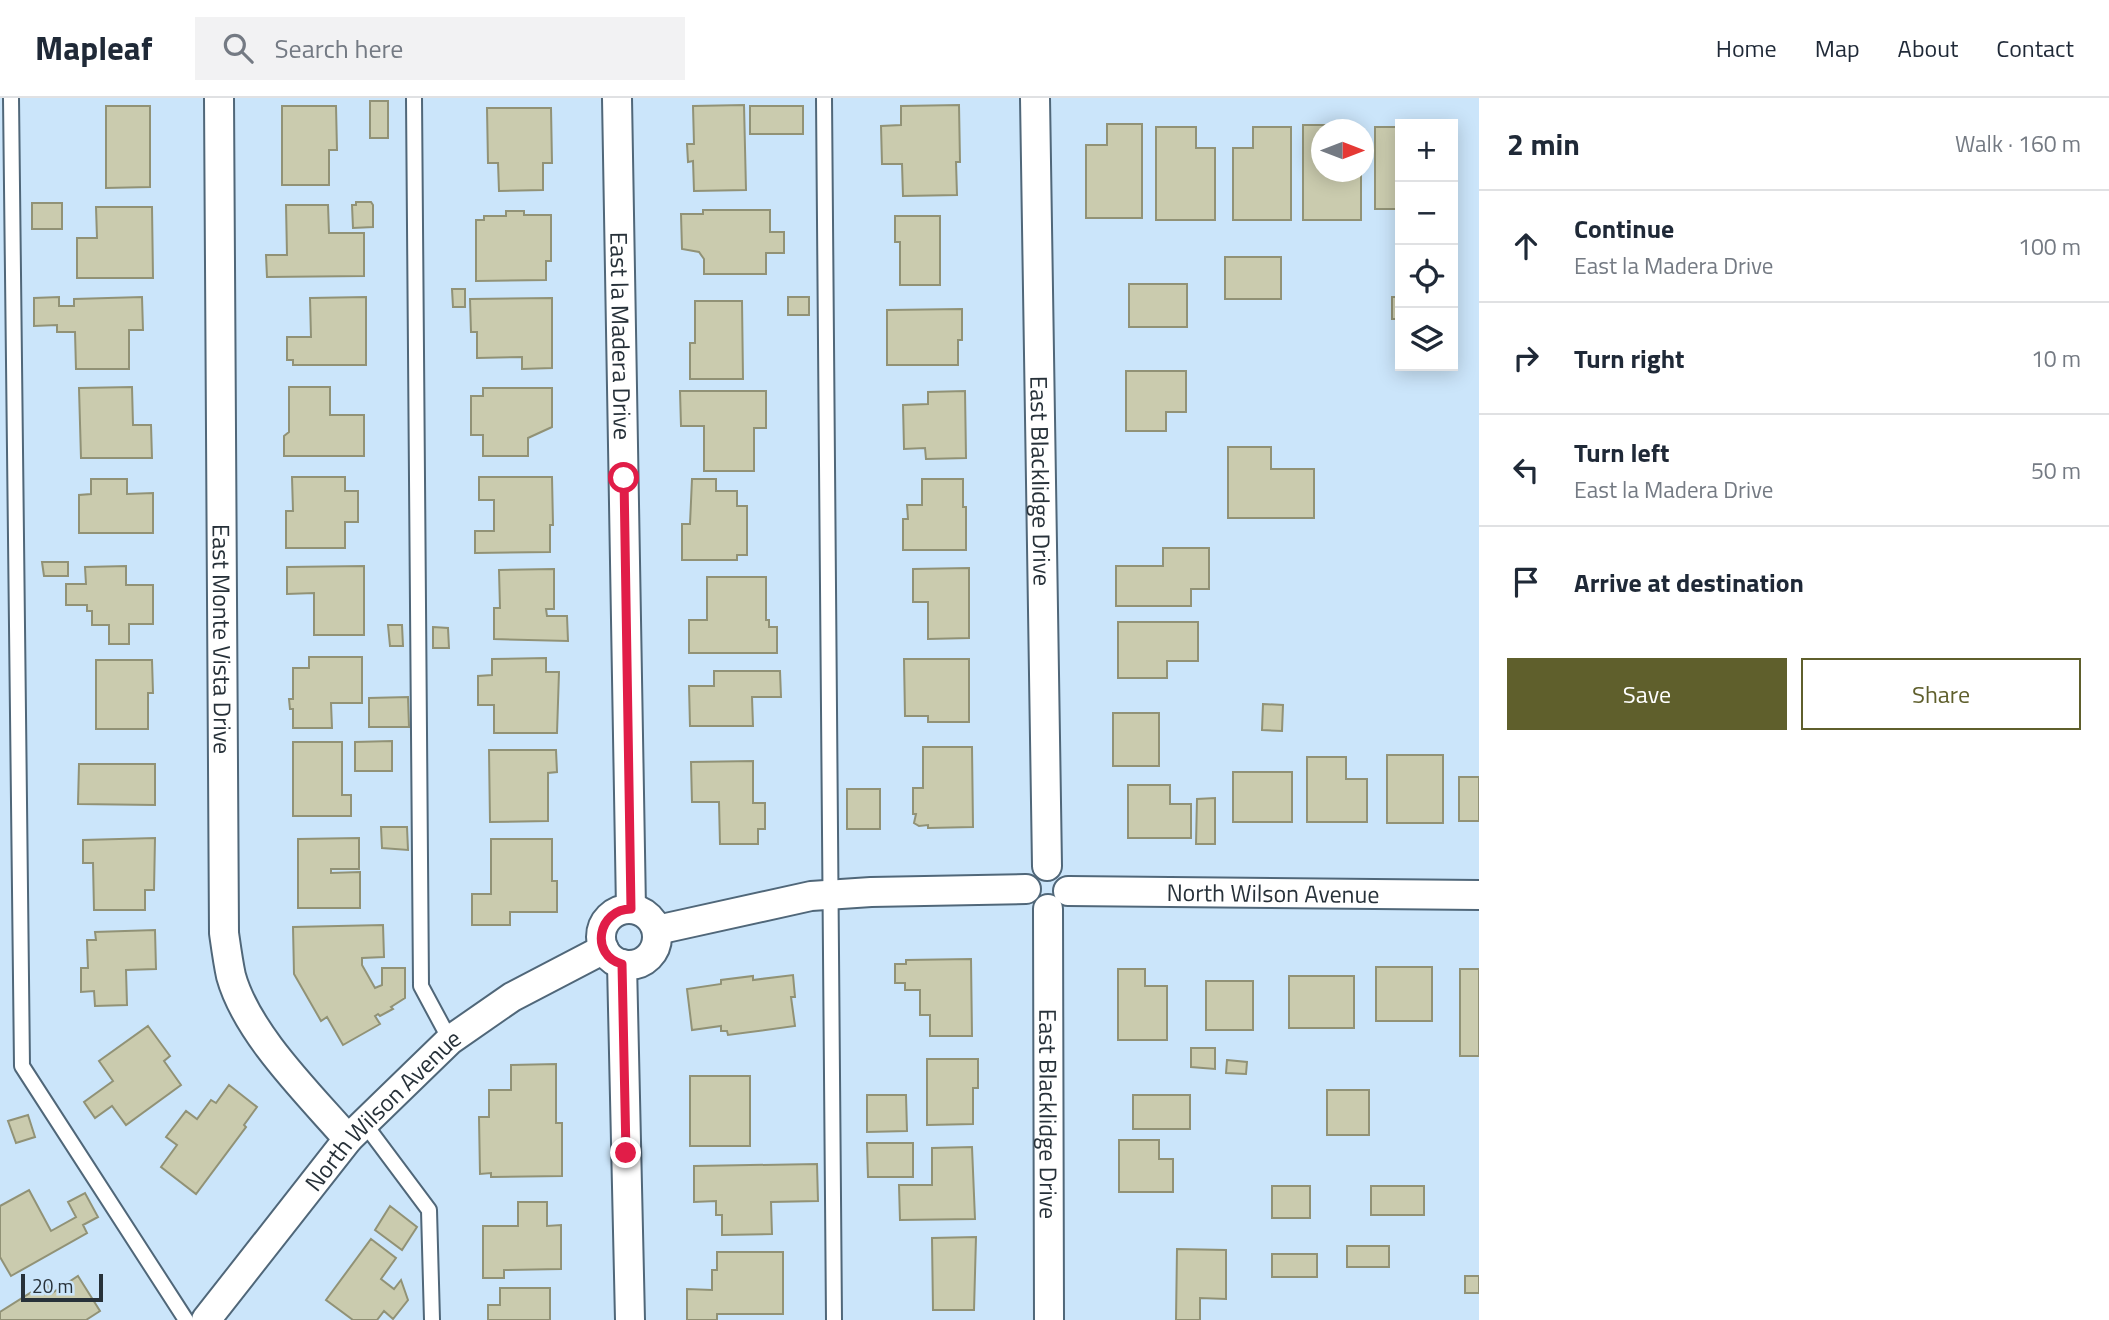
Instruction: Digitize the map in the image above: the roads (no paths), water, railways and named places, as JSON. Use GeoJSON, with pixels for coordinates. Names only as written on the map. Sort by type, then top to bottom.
{"type":"FeatureCollection","features":[{"type":"Feature","properties":{"kind":"street","name":"East Monte Vista Drive"},"geometry":{"type":"LineString","coordinates":[[219,98],[223,933],[232,978],[253,1023],[281,1062],[356,1131]]}},
{"type":"Feature","properties":{"kind":"street","name":"East la Madera Drive"},"geometry":{"type":"LineString","coordinates":[[617,98],[631,909]]}},
{"type":"Feature","properties":{"kind":"street","name":"East Blacklidge Drive"},"geometry":{"type":"LineString","coordinates":[[1035,98],[1047,866]]}},
{"type":"Feature","properties":{"kind":"street"},"geometry":{"type":"LineString","coordinates":[[1047,866],[1059,869],[1068,881],[1058,900],[1032,904],[1026,888],[1027,878],[1032,872],[1047,866]]}},
{"type":"Feature","properties":{"kind":"street"},"geometry":{"type":"LineString","coordinates":[[657,930],[811,896],[1026,888]]}},
{"type":"Feature","properties":{"kind":"street","name":"North Wilson Avenue"},"geometry":{"type":"LineString","coordinates":[[1058,900],[1479,895]]}},
{"type":"Feature","properties":{"kind":"street","name":"East Blacklidge Drive"},"geometry":{"type":"LineString","coordinates":[[1049,1320],[1058,900]]}},
{"type":"Feature","properties":{"kind":"street"},"geometry":{"type":"LineString","coordinates":[[613,957],[636,965],[646,960],[657,944],[657,930],[650,917],[642,911],[618,911],[606,921],[601,930],[613,957],[630,1320]]}},
{"type":"Feature","properties":{"kind":"street","name":"North Wilson Avenue"},"geometry":{"type":"LineString","coordinates":[[206,1320],[356,1131],[450,1040],[512,997],[613,957]]}},
{"type":"Feature","properties":{"kind":"lane"},"geometry":{"type":"LineString","coordinates":[[11,98],[22,1066],[186,1320]]}},
{"type":"Feature","properties":{"kind":"lane"},"geometry":{"type":"LineString","coordinates":[[414,98],[421,986],[450,1040]]}},
{"type":"Feature","properties":{"kind":"lane"},"geometry":{"type":"LineString","coordinates":[[824,98],[834,1320]]}},
{"type":"Feature","properties":{"kind":"lane"},"geometry":{"type":"LineString","coordinates":[[356,1131],[429,1210],[432,1320]]}}]}
